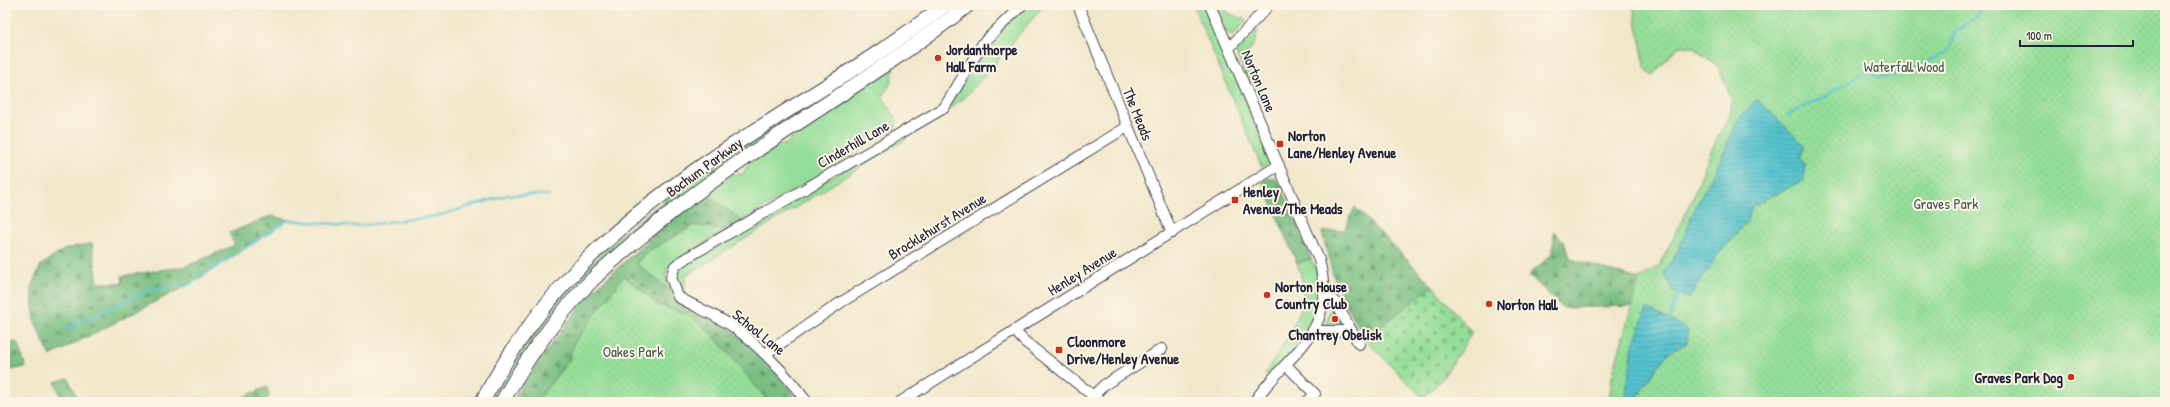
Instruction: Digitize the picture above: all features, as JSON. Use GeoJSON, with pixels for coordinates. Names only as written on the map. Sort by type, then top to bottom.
{"type":"FeatureCollection","features":[{"type":"Feature","properties":{"kind":"highway","name":"Bochum Parkway"},"geometry":{"type":"LineString","coordinates":[[482,402],[507,358],[534,320],[567,280],[611,237],[670,189],[832,84],[945,5]]}},
{"type":"Feature","properties":{"kind":"highway","name":"Bochum Parkway"},"geometry":{"type":"LineString","coordinates":[[502,402],[518,373],[548,332],[590,282],[626,249],[688,198],[854,87],[968,5]]}},
{"type":"Feature","properties":{"kind":"street","name":"Cinderhill Lane"},"geometry":{"type":"LineString","coordinates":[[671,277],[675,266],[683,260],[944,108],[983,43],[1022,5]]}},
{"type":"Feature","properties":{"kind":"street","name":"The Meads"},"geometry":{"type":"LineString","coordinates":[[1078,5],[1127,127],[1172,233]]}},
{"type":"Feature","properties":{"kind":"street","name":"Norton Lane"},"geometry":{"type":"LineString","coordinates":[[1210,5],[1279,165],[1318,260],[1323,276],[1324,292],[1322,307],[1313,331],[1254,402]]}},
{"type":"Feature","properties":{"kind":"street"},"geometry":{"type":"LineString","coordinates":[[1228,48],[1269,5]]}},
{"type":"Feature","properties":{"kind":"street","name":"Brocklehurst Avenue"},"geometry":{"type":"LineString","coordinates":[[765,354],[840,303],[1127,127]]}},
{"type":"Feature","properties":{"kind":"street","name":"Henley Avenue"},"geometry":{"type":"LineString","coordinates":[[900,402],[1279,165]]}},
{"type":"Feature","properties":{"kind":"street","name":"School Lane"},"geometry":{"type":"LineString","coordinates":[[671,277],[678,297],[731,326],[765,354],[786,375],[807,402]]}},
{"type":"Feature","properties":{"kind":"street"},"geometry":{"type":"LineString","coordinates":[[1324,292],[1336,303],[1349,328],[1360,344]]}},
{"type":"Feature","properties":{"kind":"street"},"geometry":{"type":"LineString","coordinates":[[1313,331],[1344,331],[1349,328]]}},
{"type":"Feature","properties":{"kind":"street"},"geometry":{"type":"LineString","coordinates":[[1015,331],[1024,341],[1097,399],[1104,385],[1162,349]]}},
{"type":"Feature","properties":{"kind":"street"},"geometry":{"type":"LineString","coordinates":[[1286,365],[1315,394],[1307,402]]}},
{"type":"Feature","properties":{"kind":"green space"},"geometry":{"type":"Polygon","coordinates":[[[952,5],[958,5],[623,244],[622,243],[605,251],[613,241],[684,185],[952,5]]]}},
{"type":"Feature","properties":{"kind":"green space"},"geometry":{"type":"Polygon","coordinates":[[[1029,5],[1044,5],[973,89],[950,109],[948,107],[990,42],[1006,23],[1029,5]]]}},
{"type":"Feature","properties":{"kind":"green space"},"geometry":{"type":"Polygon","coordinates":[[[1193,5],[1203,5],[1241,88],[1270,161],[1262,168],[1193,5]]]}},
{"type":"Feature","properties":{"kind":"green space"},"geometry":{"type":"Polygon","coordinates":[[[1214,5],[1225,5],[1228,13],[1246,20],[1233,36],[1225,31],[1214,5]]]}},
{"type":"Feature","properties":{"kind":"green space","name":"Graves Park"},"geometry":{"type":"Polygon","coordinates":[[[1633,5],[2165,5],[2165,402],[1609,402],[1612,377],[1639,279],[1660,265],[1693,197],[1713,146],[1730,115],[1732,101],[1718,66],[1692,47],[1679,46],[1652,76],[1645,67],[1633,5]]]}},
{"type":"Feature","properties":{"kind":"green space"},"geometry":{"type":"Polygon","coordinates":[[[1257,29],[1257,36],[1254,43],[1246,54],[1262,90],[1255,96],[1235,50],[1257,29]]]}},
{"type":"Feature","properties":{"kind":"green space"},"geometry":{"type":"Polygon","coordinates":[[[894,64],[891,83],[882,96],[897,120],[895,129],[742,221],[707,195],[732,174],[743,174],[750,163],[761,153],[774,147],[787,144],[795,133],[812,121],[831,115],[837,104],[894,64]]]}},
{"type":"Feature","properties":{"kind":"green space"},"geometry":{"type":"Polygon","coordinates":[[[904,135],[906,139],[685,276],[685,297],[681,292],[675,279],[678,271],[686,262],[904,135]]]}},
{"type":"Feature","properties":{"kind":"green space"},"geometry":{"type":"Polygon","coordinates":[[[1272,177],[1279,181],[1311,259],[1297,263],[1262,181],[1272,177]]]}},
{"type":"Feature","properties":{"kind":"green space"},"geometry":{"type":"Polygon","coordinates":[[[707,195],[742,221],[726,230],[694,225],[650,250],[636,263],[674,294],[730,329],[772,365],[799,402],[769,402],[713,335],[690,315],[658,305],[625,276],[574,343],[569,359],[536,402],[512,402],[522,384],[589,294],[688,204],[707,195]]]}},
{"type":"Feature","properties":{"kind":"green space"},"geometry":{"type":"Polygon","coordinates":[[[1355,207],[1433,286],[1365,339],[1335,282],[1322,232],[1344,230],[1355,207]]]}},
{"type":"Feature","properties":{"kind":"green space"},"geometry":{"type":"Polygon","coordinates":[[[271,216],[288,220],[190,284],[50,356],[35,323],[31,287],[41,265],[65,249],[92,243],[98,283],[123,283],[122,276],[187,266],[235,245],[229,233],[271,216]]]}},
{"type":"Feature","properties":{"kind":"green space"},"geometry":{"type":"Polygon","coordinates":[[[694,225],[726,230],[670,264],[665,276],[674,294],[636,263],[650,250],[694,225]]]}},
{"type":"Feature","properties":{"kind":"green space"},"geometry":{"type":"Polygon","coordinates":[[[1554,231],[1563,241],[1571,259],[1639,279],[1632,306],[1563,308],[1529,275],[1553,253],[1554,231]]]}},
{"type":"Feature","properties":{"kind":"green space"},"geometry":{"type":"Polygon","coordinates":[[[619,246],[497,402],[487,402],[540,319],[602,252],[604,253],[619,246]]]}},
{"type":"Feature","properties":{"kind":"green space"},"geometry":{"type":"Polygon","coordinates":[[[1311,259],[1317,275],[1319,291],[1318,305],[1313,318],[1298,342],[1270,374],[1265,374],[1287,337],[1301,307],[1303,299],[1303,285],[1297,263],[1311,259]]]}},
{"type":"Feature","properties":{"kind":"green space","name":"Oakes Park"},"geometry":{"type":"Polygon","coordinates":[[[624,276],[658,305],[690,315],[713,335],[769,402],[536,402],[569,360],[574,343],[624,276]]]}},
{"type":"Feature","properties":{"kind":"green space"},"geometry":{"type":"Polygon","coordinates":[[[1433,286],[1472,333],[1440,382],[1423,398],[1365,339],[1433,286]]]}},
{"type":"Feature","properties":{"kind":"green space"},"geometry":{"type":"Polygon","coordinates":[[[1333,305],[1341,317],[1341,325],[1326,323],[1333,305]]]}},
{"type":"Feature","properties":{"kind":"green space"},"geometry":{"type":"Polygon","coordinates":[[[17,342],[26,367],[5,371],[5,343],[17,342]]]}},
{"type":"Feature","properties":{"kind":"green space"},"geometry":{"type":"Polygon","coordinates":[[[68,378],[79,402],[63,402],[55,382],[68,378]]]}},
{"type":"Feature","properties":{"kind":"green space"},"geometry":{"type":"Polygon","coordinates":[[[267,387],[269,397],[263,402],[231,402],[267,387]]]}},
{"type":"Feature","properties":{"kind":"water"},"geometry":{"type":"Polygon","coordinates":[[[1757,99],[1804,145],[1800,159],[1805,163],[1804,180],[1752,206],[1747,221],[1716,257],[1689,298],[1673,292],[1664,273],[1679,249],[1696,206],[1721,159],[1738,119],[1757,99]]]}},
{"type":"Feature","properties":{"kind":"water"},"geometry":{"type":"Polygon","coordinates":[[[1647,308],[1688,330],[1687,343],[1668,353],[1643,387],[1636,402],[1625,402],[1633,345],[1647,308]]]}},
{"type":"Feature","properties":{"kind":"waterway"},"geometry":{"type":"LineString","coordinates":[[1788,116],[1792,112],[1824,97],[1867,70],[1879,77],[1901,74],[1948,51],[1956,31],[1977,17],[1984,5]]}},
{"type":"Feature","properties":{"kind":"waterway"},"geometry":{"type":"LineString","coordinates":[[65,329],[146,291],[190,284],[288,220],[357,226],[437,216],[508,195],[549,195]]}},
{"type":"Feature","properties":{"kind":"waterway"},"geometry":{"type":"LineString","coordinates":[[1669,320],[1678,294]]}},
{"type":"Feature","properties":{"kind":"waterway"},"geometry":{"type":"LineString","coordinates":[[5,355],[11,355]]}},
{"type":"Feature","properties":{"kind":"place","name":"Jordanthorpe Hall Farm"},"geometry":{"type":"Point","coordinates":[938,58]}},
{"type":"Feature","properties":{"kind":"place","name":"Norton Lane/Henley Avenue"},"geometry":{"type":"Point","coordinates":[1280,144]}},
{"type":"Feature","properties":{"kind":"place","name":"Henley Avenue/The Meads"},"geometry":{"type":"Point","coordinates":[1235,200]}},
{"type":"Feature","properties":{"kind":"place","name":"Norton House Country Club"},"geometry":{"type":"Point","coordinates":[1267,295]}},
{"type":"Feature","properties":{"kind":"place","name":"Norton Hall"},"geometry":{"type":"Point","coordinates":[1489,304]}},
{"type":"Feature","properties":{"kind":"place","name":"Chantrey Obelisk"},"geometry":{"type":"Point","coordinates":[1335,319]}},
{"type":"Feature","properties":{"kind":"place","name":"Cloonmore Drive/Henley Avenue"},"geometry":{"type":"Point","coordinates":[1059,350]}},
{"type":"Feature","properties":{"kind":"place","name":"Graves Park Dog"},"geometry":{"type":"Point","coordinates":[2071,377]}},
{"type":"Feature","properties":{"kind":"park label","name":"Waterfall Wood"},"geometry":{"type":"Point","coordinates":[1904,66]}}]}
